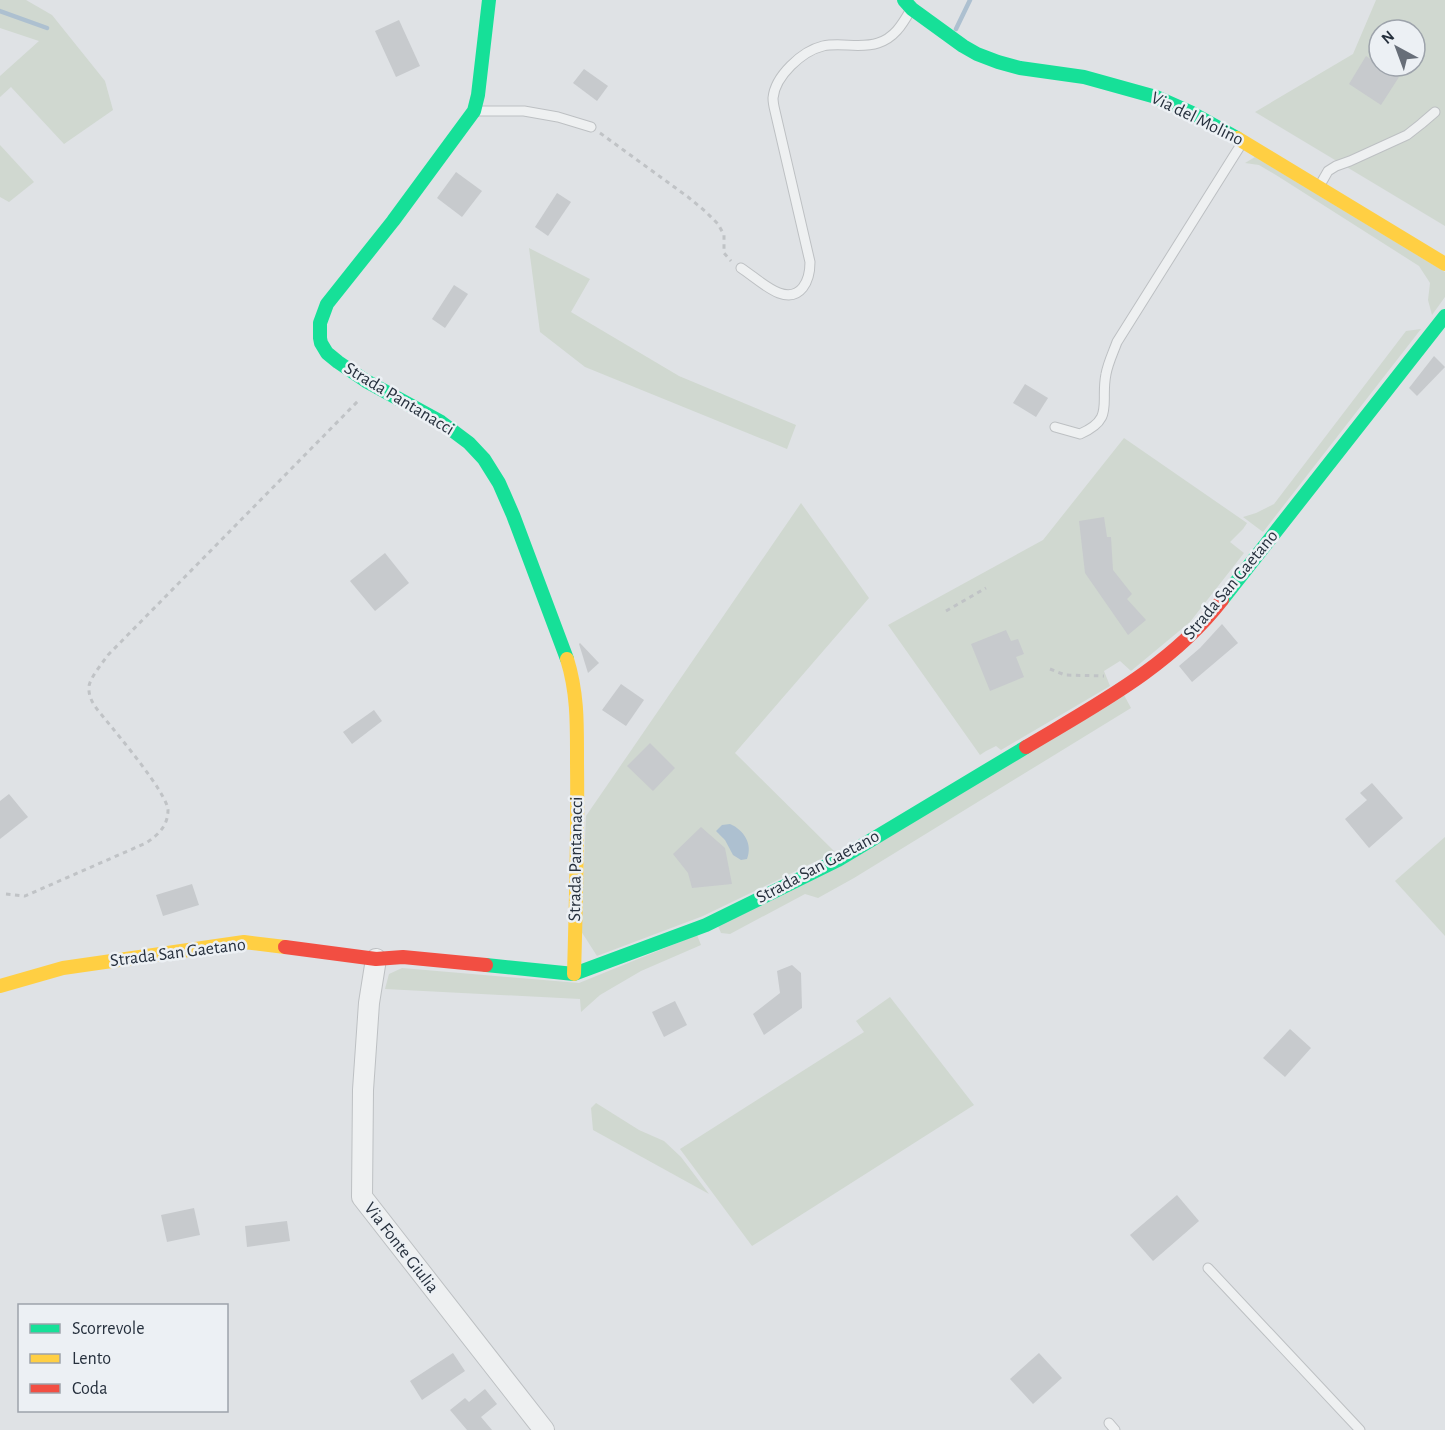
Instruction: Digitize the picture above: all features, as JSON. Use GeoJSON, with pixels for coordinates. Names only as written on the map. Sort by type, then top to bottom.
{"type":"FeatureCollection","features":[{"type":"Feature","properties":{"kind":"street","name":"Strada Pantanacci"},"geometry":{"type":"LineString","coordinates":[[489,0],[478,95],[474,111],[393,221],[327,304],[321,318],[319,332],[321,343],[327,353],[345,367],[424,411],[473,447],[488,465],[513,515],[574,683],[578,782],[574,974]]}},
{"type":"Feature","properties":{"kind":"street","name":"Via del Molino"},"geometry":{"type":"LineString","coordinates":[[908,5],[963,46],[998,62],[1020,69],[1084,77],[1156,97],[1192,112],[1445,264]]}},
{"type":"Feature","properties":{"kind":"street","name":"Strada San Gaetano"},"geometry":{"type":"LineString","coordinates":[[0,986],[63,968],[244,942],[376,960],[403,957],[574,974],[706,925],[838,860],[1123,689],[1161,661],[1190,636],[1215,609],[1445,316]]}},
{"type":"Feature","properties":{"kind":"street","name":"Via Fonte Giulia"},"geometry":{"type":"LineString","coordinates":[[376,960],[369,1003],[363,1090],[362,1197],[544,1430]]}},
{"type":"Feature","properties":{"kind":"lane"},"geometry":{"type":"LineString","coordinates":[[741,268],[778,293],[789,294],[800,291],[807,283],[810,273],[810,262],[775,111],[773,96],[779,82],[787,70],[804,54],[822,46],[844,44],[866,46],[891,36],[901,27],[908,5]]}},
{"type":"Feature","properties":{"kind":"lane"},"geometry":{"type":"LineString","coordinates":[[474,111],[524,111],[558,117],[591,127]]}},
{"type":"Feature","properties":{"kind":"lane"},"geometry":{"type":"LineString","coordinates":[[1319,187],[1328,171],[1407,135],[1435,112]]}},
{"type":"Feature","properties":{"kind":"lane"},"geometry":{"type":"LineString","coordinates":[[1055,427],[1080,434],[1090,430],[1098,422],[1105,405],[1104,392],[1110,358],[1117,342],[1243,141]]}},
{"type":"Feature","properties":{"kind":"lane"},"geometry":{"type":"LineString","coordinates":[[1208,1268],[1359,1430]]}},
{"type":"Feature","properties":{"kind":"path"},"geometry":{"type":"LineString","coordinates":[[591,127],[705,211],[718,224],[724,235],[723,249],[727,258],[741,268]]}},
{"type":"Feature","properties":{"kind":"path"},"geometry":{"type":"LineString","coordinates":[[6,894],[25,896],[146,843],[160,834],[166,822],[168,809],[163,798],[91,700],[89,685],[108,655],[374,384]]}},
{"type":"Feature","properties":{"kind":"path"},"geometry":{"type":"LineString","coordinates":[[946,611],[986,588]]}},
{"type":"Feature","properties":{"kind":"path"},"geometry":{"type":"LineString","coordinates":[[1050,669],[1065,675],[1106,676]]}},
{"type":"Feature","properties":{"kind":"shaded area"},"geometry":{"type":"Polygon","coordinates":[[[0,0],[26,0],[52,15],[105,81],[113,110],[64,144],[11,87],[0,97],[0,76],[39,41],[0,28],[0,0]]]}},
{"type":"Feature","properties":{"kind":"shaded area"},"geometry":{"type":"Polygon","coordinates":[[[1376,0],[1445,0],[1445,226],[1255,112],[1353,54],[1367,21],[1367,78],[1427,78],[1427,18],[1368,18],[1376,0]]]}},
{"type":"Feature","properties":{"kind":"shaded area"},"geometry":{"type":"Polygon","coordinates":[[[0,145],[34,182],[9,202],[0,197],[0,145]]]}},
{"type":"Feature","properties":{"kind":"shaded area"},"geometry":{"type":"Polygon","coordinates":[[[1255,157],[1445,272],[1445,297],[1432,315],[1428,300],[1430,283],[1419,266],[1276,175],[1259,165],[1245,163],[1255,157]]]}},
{"type":"Feature","properties":{"kind":"shaded area"},"geometry":{"type":"Polygon","coordinates":[[[529,248],[590,279],[571,312],[679,376],[796,425],[787,449],[585,367],[540,332],[529,248]]]}},
{"type":"Feature","properties":{"kind":"shaded area"},"geometry":{"type":"Polygon","coordinates":[[[1421,329],[1263,532],[1243,517],[1274,504],[1406,331],[1421,329]]]}},
{"type":"Feature","properties":{"kind":"shaded area"},"geometry":{"type":"Polygon","coordinates":[[[1124,438],[1247,523],[1230,542],[1244,553],[1190,622],[1131,671],[1120,661],[1104,671],[1110,686],[1001,750],[996,746],[980,755],[888,625],[1043,540],[1124,438]]]}},
{"type":"Feature","properties":{"kind":"shaded area"},"geometry":{"type":"Polygon","coordinates":[[[801,503],[869,598],[735,753],[835,852],[703,916],[597,956],[581,931],[586,816],[801,503]]]}},
{"type":"Feature","properties":{"kind":"shaded area"},"geometry":{"type":"Polygon","coordinates":[[[1124,695],[1131,708],[854,878],[818,898],[805,894],[730,934],[721,933],[718,926],[1124,695]]]}},
{"type":"Feature","properties":{"kind":"shaded area"},"geometry":{"type":"Polygon","coordinates":[[[1445,837],[1445,936],[1395,881],[1445,837]]]}},
{"type":"Feature","properties":{"kind":"shaded area"},"geometry":{"type":"Polygon","coordinates":[[[697,935],[701,945],[641,971],[600,995],[581,1012],[580,999],[385,989],[389,974],[402,968],[579,983],[697,935]]]}},
{"type":"Feature","properties":{"kind":"shaded area"},"geometry":{"type":"Polygon","coordinates":[[[890,997],[974,1105],[752,1246],[680,1149],[864,1032],[856,1021],[890,997]]]}},
{"type":"Feature","properties":{"kind":"shaded area"},"geometry":{"type":"Polygon","coordinates":[[[596,1103],[639,1130],[664,1141],[681,1157],[709,1194],[593,1130],[591,1108],[596,1103]]]}},
{"type":"Feature","properties":{"kind":"water"},"geometry":{"type":"Polygon","coordinates":[[[730,824],[746,838],[749,848],[747,859],[741,860],[733,855],[725,840],[716,831],[722,825],[730,824]]]}},
{"type":"Feature","properties":{"kind":"building"},"geometry":{"type":"Polygon","coordinates":[[[399,20],[420,66],[396,77],[375,31],[399,20]]]}},
{"type":"Feature","properties":{"kind":"building"},"geometry":{"type":"Polygon","coordinates":[[[1366,56],[1367,78],[1398,78],[1381,105],[1349,84],[1366,56]]]}},
{"type":"Feature","properties":{"kind":"building"},"geometry":{"type":"Polygon","coordinates":[[[584,69],[608,86],[597,101],[573,83],[584,69]]]}},
{"type":"Feature","properties":{"kind":"building"},"geometry":{"type":"Polygon","coordinates":[[[456,172],[482,191],[462,217],[437,198],[456,172]]]}},
{"type":"Feature","properties":{"kind":"building"},"geometry":{"type":"Polygon","coordinates":[[[557,193],[571,202],[548,236],[535,227],[557,193]]]}},
{"type":"Feature","properties":{"kind":"building"},"geometry":{"type":"Polygon","coordinates":[[[454,285],[468,294],[445,328],[432,319],[454,285]]]}},
{"type":"Feature","properties":{"kind":"building"},"geometry":{"type":"Polygon","coordinates":[[[1434,356],[1445,367],[1417,396],[1409,388],[1434,356]]]}},
{"type":"Feature","properties":{"kind":"building"},"geometry":{"type":"Polygon","coordinates":[[[1025,384],[1048,398],[1036,417],[1013,403],[1025,384]]]}},
{"type":"Feature","properties":{"kind":"building"},"geometry":{"type":"Polygon","coordinates":[[[1104,517],[1107,537],[1111,537],[1113,570],[1132,594],[1127,599],[1146,620],[1128,635],[1085,573],[1079,521],[1104,517]]]}},
{"type":"Feature","properties":{"kind":"building"},"geometry":{"type":"Polygon","coordinates":[[[385,553],[409,583],[375,611],[350,581],[385,553]]]}},
{"type":"Feature","properties":{"kind":"building"},"geometry":{"type":"Polygon","coordinates":[[[1222,624],[1238,643],[1192,682],[1179,666],[1222,624]]]}},
{"type":"Feature","properties":{"kind":"building"},"geometry":{"type":"Polygon","coordinates":[[[1006,630],[1011,641],[1018,639],[1024,654],[1016,657],[1024,677],[990,691],[971,644],[1006,630]]]}},
{"type":"Feature","properties":{"kind":"building"},"geometry":{"type":"Polygon","coordinates":[[[579,644],[599,663],[588,673],[579,644]]]}},
{"type":"Feature","properties":{"kind":"building"},"geometry":{"type":"Polygon","coordinates":[[[621,684],[644,700],[626,726],[602,710],[621,684]]]}},
{"type":"Feature","properties":{"kind":"building"},"geometry":{"type":"Polygon","coordinates":[[[374,710],[382,721],[352,744],[343,732],[374,710]]]}},
{"type":"Feature","properties":{"kind":"building"},"geometry":{"type":"Polygon","coordinates":[[[650,743],[675,768],[653,791],[627,766],[650,743]]]}},
{"type":"Feature","properties":{"kind":"building"},"geometry":{"type":"Polygon","coordinates":[[[1372,783],[1403,818],[1369,848],[1345,819],[1367,800],[1360,793],[1372,783]]]}},
{"type":"Feature","properties":{"kind":"building"},"geometry":{"type":"Polygon","coordinates":[[[9,794],[28,817],[0,839],[0,801],[9,794]]]}},
{"type":"Feature","properties":{"kind":"building"},"geometry":{"type":"Polygon","coordinates":[[[701,827],[725,848],[732,884],[692,888],[688,873],[673,854],[701,827]]]}},
{"type":"Feature","properties":{"kind":"building"},"geometry":{"type":"Polygon","coordinates":[[[192,884],[199,905],[163,916],[156,895],[192,884]]]}},
{"type":"Feature","properties":{"kind":"building"},"geometry":{"type":"Polygon","coordinates":[[[792,965],[801,973],[802,1008],[764,1035],[753,1014],[780,993],[777,971],[792,965]]]}},
{"type":"Feature","properties":{"kind":"building"},"geometry":{"type":"Polygon","coordinates":[[[675,1001],[687,1025],[664,1037],[652,1012],[675,1001]]]}},
{"type":"Feature","properties":{"kind":"building"},"geometry":{"type":"Polygon","coordinates":[[[1290,1029],[1311,1048],[1285,1077],[1263,1058],[1290,1029]]]}},
{"type":"Feature","properties":{"kind":"building"},"geometry":{"type":"Polygon","coordinates":[[[1177,1195],[1199,1221],[1153,1261],[1130,1235],[1177,1195]]]}},
{"type":"Feature","properties":{"kind":"building"},"geometry":{"type":"Polygon","coordinates":[[[194,1208],[200,1235],[167,1242],[161,1215],[194,1208]]]}},
{"type":"Feature","properties":{"kind":"building"},"geometry":{"type":"Polygon","coordinates":[[[287,1221],[290,1241],[247,1247],[245,1226],[287,1221]]]}},
{"type":"Feature","properties":{"kind":"building"},"geometry":{"type":"Polygon","coordinates":[[[453,1353],[465,1371],[422,1400],[410,1381],[453,1353]]]}},
{"type":"Feature","properties":{"kind":"building"},"geometry":{"type":"Polygon","coordinates":[[[1039,1353],[1062,1378],[1033,1404],[1010,1379],[1039,1353]]]}},
{"type":"Feature","properties":{"kind":"building"},"geometry":{"type":"Polygon","coordinates":[[[485,1389],[497,1404],[481,1417],[492,1430],[467,1430],[450,1410],[465,1398],[469,1402],[485,1389]]]}},
{"type":"Feature","properties":{"kind":"waterway"},"geometry":{"type":"LineString","coordinates":[[956,29],[970,0]]}},
{"type":"Feature","properties":{"kind":"waterway"},"geometry":{"type":"LineString","coordinates":[[0,11],[47,28]]}},
{"type":"Feature","properties":{"kind":"traffic: fast"},"geometry":{"type":"LineString","coordinates":[[489,0],[478,95],[474,111],[393,221],[327,304],[320,323],[320,338],[327,353],[338,362],[366,381],[441,422],[469,443],[484,459],[499,483],[513,515],[567,659]]}},
{"type":"Feature","properties":{"kind":"traffic: fast"},"geometry":{"type":"LineString","coordinates":[[904,0],[912,9],[977,54],[1020,68],[1084,77],[1156,97],[1192,113],[1237,138]]}},
{"type":"Feature","properties":{"kind":"traffic: fast"},"geometry":{"type":"LineString","coordinates":[[1222,600],[1445,316]]}},
{"type":"Feature","properties":{"kind":"traffic: fast"},"geometry":{"type":"LineString","coordinates":[[486,965],[574,974],[706,925],[838,860],[1026,747]]}},
{"type":"Feature","properties":{"kind":"traffic: slow"},"geometry":{"type":"LineString","coordinates":[[1237,138],[1445,264]]}},
{"type":"Feature","properties":{"kind":"traffic: slow"},"geometry":{"type":"LineString","coordinates":[[567,659],[571,672],[577,724],[574,974]]}},
{"type":"Feature","properties":{"kind":"traffic: slow"},"geometry":{"type":"LineString","coordinates":[[0,986],[63,968],[244,942],[285,947]]}},
{"type":"Feature","properties":{"kind":"traffic: jam"},"geometry":{"type":"LineString","coordinates":[[1026,747],[1105,699],[1156,664],[1202,624],[1222,600]]}},
{"type":"Feature","properties":{"kind":"traffic: jam"},"geometry":{"type":"LineString","coordinates":[[285,947],[376,959],[403,957],[486,965]]}}]}
